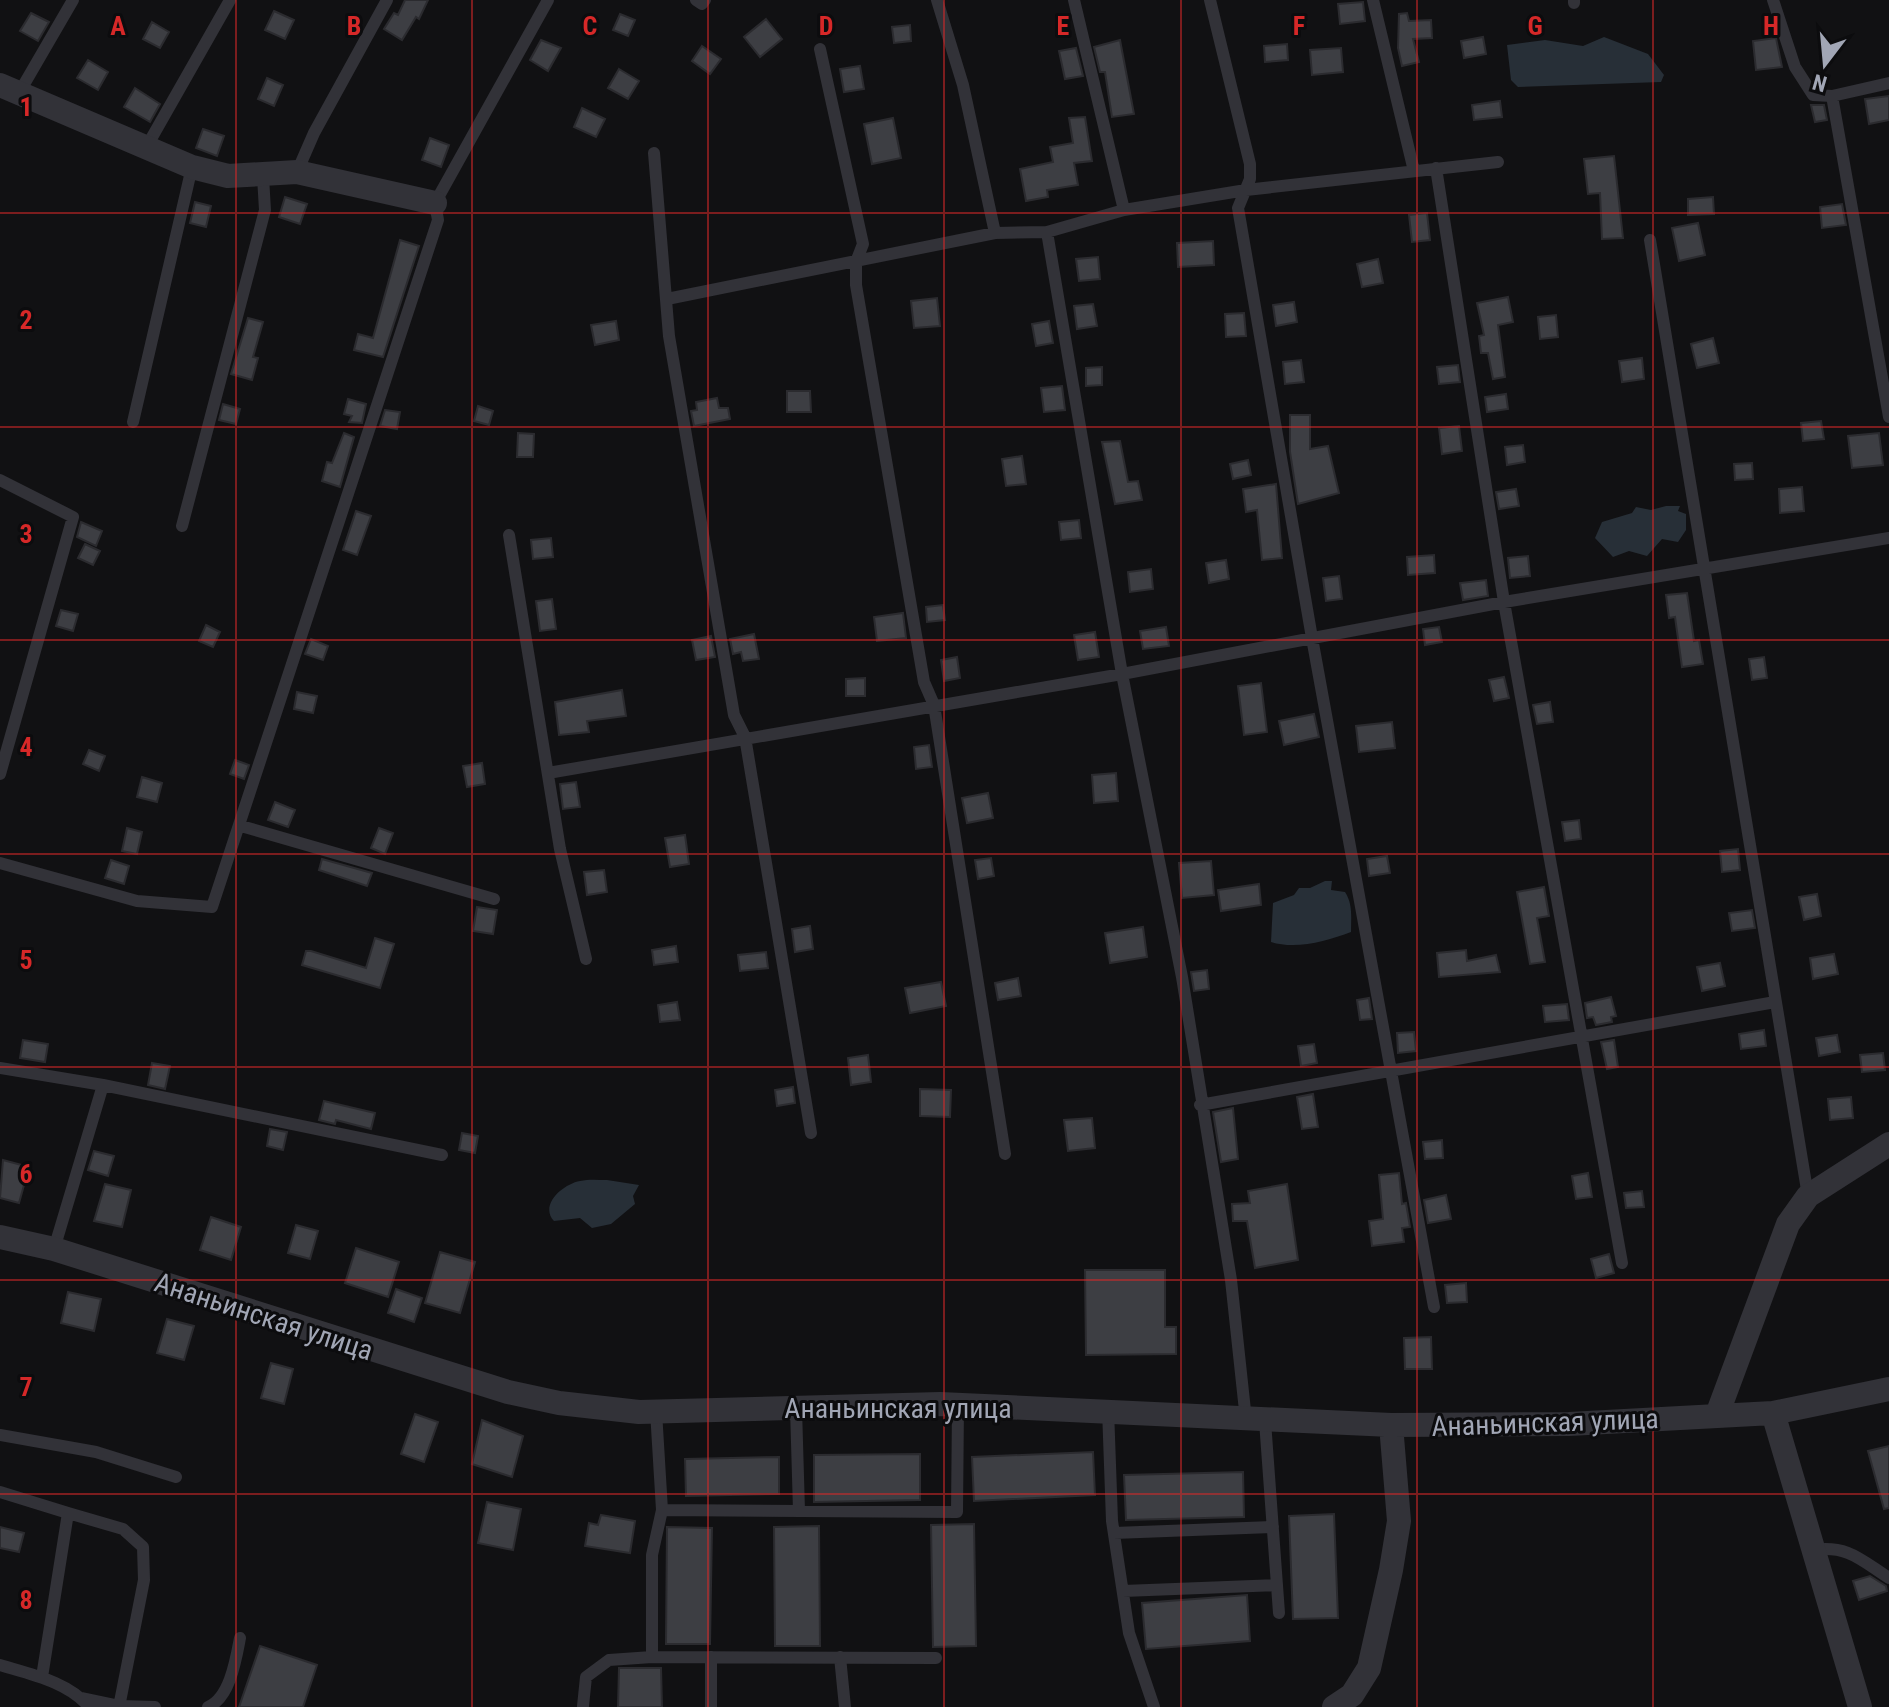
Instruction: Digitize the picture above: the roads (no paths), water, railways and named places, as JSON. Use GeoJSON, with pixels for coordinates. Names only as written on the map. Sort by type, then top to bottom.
{"type":"FeatureCollection","features":[{"type":"Feature","properties":{"kind":"street"},"geometry":{"type":"LineString","coordinates":[[9,89],[192,167],[228,176],[263,177],[297,172],[435,203]]}},
{"type":"Feature","properties":{"kind":"street"},"geometry":{"type":"LineString","coordinates":[[1717,1415],[1788,1224],[1808,1196],[1889,1144]]}},
{"type":"Feature","properties":{"kind":"street","name":"Ананьинская улица"},"geometry":{"type":"LineString","coordinates":[[0,1237],[54,1249],[508,1392],[559,1403],[656,1411],[958,1405],[1108,1409],[1255,1420],[1391,1425],[1569,1424],[1773,1413],[1889,1389]]}},
{"type":"Feature","properties":{"kind":"street"},"geometry":{"type":"LineString","coordinates":[[1773,1413],[1860,1707]]}},
{"type":"Feature","properties":{"kind":"street"},"geometry":{"type":"LineString","coordinates":[[1334,1707],[1352,1695],[1369,1668],[1391,1570],[1399,1521],[1391,1425]]}},
{"type":"Feature","properties":{"kind":"lane"},"geometry":{"type":"LineString","coordinates":[[9,89],[73,0]]}},
{"type":"Feature","properties":{"kind":"lane"},"geometry":{"type":"LineString","coordinates":[[147,146],[230,0]]}},
{"type":"Feature","properties":{"kind":"lane"},"geometry":{"type":"LineString","coordinates":[[297,172],[314,133],[387,0]]}},
{"type":"Feature","properties":{"kind":"lane"},"geometry":{"type":"LineString","coordinates":[[0,863],[137,901],[212,907],[438,220],[435,203],[548,0]]}},
{"type":"Feature","properties":{"kind":"lane"},"geometry":{"type":"LineString","coordinates":[[696,0],[702,4],[705,0]]}},
{"type":"Feature","properties":{"kind":"lane"},"geometry":{"type":"LineString","coordinates":[[937,0],[963,85],[995,233]]}},
{"type":"Feature","properties":{"kind":"lane"},"geometry":{"type":"LineString","coordinates":[[1074,0],[1124,210]]}},
{"type":"Feature","properties":{"kind":"lane"},"geometry":{"type":"LineString","coordinates":[[1210,0],[1250,164],[1246,190],[1238,208],[1312,638],[1434,1307]]}},
{"type":"Feature","properties":{"kind":"lane"},"geometry":{"type":"LineString","coordinates":[[1373,0],[1414,171]]}},
{"type":"Feature","properties":{"kind":"lane"},"geometry":{"type":"LineString","coordinates":[[1773,0],[1795,67],[1813,95],[1832,96],[1889,83]]}},
{"type":"Feature","properties":{"kind":"lane"},"geometry":{"type":"LineString","coordinates":[[820,49],[863,244],[856,262],[856,285],[924,682],[934,705],[1005,1154]]}},
{"type":"Feature","properties":{"kind":"lane"},"geometry":{"type":"LineString","coordinates":[[1832,96],[1889,417]]}},
{"type":"Feature","properties":{"kind":"lane"},"geometry":{"type":"LineString","coordinates":[[654,153],[669,336],[734,715],[745,737],[811,1133]]}},
{"type":"Feature","properties":{"kind":"lane"},"geometry":{"type":"LineString","coordinates":[[667,299],[995,233],[1047,232],[1124,210],[1246,190],[1498,162]]}},
{"type":"Feature","properties":{"kind":"lane"},"geometry":{"type":"LineString","coordinates":[[133,422],[192,167]]}},
{"type":"Feature","properties":{"kind":"lane"},"geometry":{"type":"LineString","coordinates":[[1436,168],[1504,602],[1622,1263]]}},
{"type":"Feature","properties":{"kind":"lane"},"geometry":{"type":"LineString","coordinates":[[182,526],[265,210],[263,177]]}},
{"type":"Feature","properties":{"kind":"lane"},"geometry":{"type":"LineString","coordinates":[[1047,232],[1122,674],[1182,977],[1200,1105],[1273,1527],[1279,1613]]}},
{"type":"Feature","properties":{"kind":"lane"},"geometry":{"type":"LineString","coordinates":[[1650,240],[1808,1196]]}},
{"type":"Feature","properties":{"kind":"lane"},"geometry":{"type":"LineString","coordinates":[[0,480],[73,517],[0,774]]}},
{"type":"Feature","properties":{"kind":"lane"},"geometry":{"type":"LineString","coordinates":[[509,535],[560,849],[586,959]]}},
{"type":"Feature","properties":{"kind":"lane"},"geometry":{"type":"LineString","coordinates":[[548,773],[1122,674],[1703,567],[1889,538]]}},
{"type":"Feature","properties":{"kind":"lane"},"geometry":{"type":"LineString","coordinates":[[241,826],[494,899]]}},
{"type":"Feature","properties":{"kind":"lane"},"geometry":{"type":"LineString","coordinates":[[1200,1105],[1775,1002]]}},
{"type":"Feature","properties":{"kind":"lane"},"geometry":{"type":"LineString","coordinates":[[0,1068],[103,1085],[442,1155]]}},
{"type":"Feature","properties":{"kind":"lane"},"geometry":{"type":"LineString","coordinates":[[54,1249],[103,1085]]}},
{"type":"Feature","properties":{"kind":"lane"},"geometry":{"type":"LineString","coordinates":[[662,1510],[957,1512],[958,1405]]}},
{"type":"Feature","properties":{"kind":"lane"},"geometry":{"type":"LineString","coordinates":[[796,1408],[799,1511]]}},
{"type":"Feature","properties":{"kind":"lane"},"geometry":{"type":"LineString","coordinates":[[1108,1409],[1114,1533],[1129,1633],[1154,1707]]}},
{"type":"Feature","properties":{"kind":"lane"},"geometry":{"type":"LineString","coordinates":[[652,1657],[652,1555],[662,1510],[656,1411]]}},
{"type":"Feature","properties":{"kind":"lane"},"geometry":{"type":"LineString","coordinates":[[0,1435],[96,1452],[176,1477]]}},
{"type":"Feature","properties":{"kind":"lane"},"geometry":{"type":"LineString","coordinates":[[0,1492],[123,1529],[143,1547],[144,1580],[119,1706]]}},
{"type":"Feature","properties":{"kind":"lane"},"geometry":{"type":"LineString","coordinates":[[42,1677],[68,1513]]}},
{"type":"Feature","properties":{"kind":"lane"},"geometry":{"type":"LineString","coordinates":[[1114,1533],[1273,1527]]}},
{"type":"Feature","properties":{"kind":"lane"},"geometry":{"type":"LineString","coordinates":[[1813,1550],[1835,1546],[1889,1578]]}},
{"type":"Feature","properties":{"kind":"lane"},"geometry":{"type":"LineString","coordinates":[[1123,1591],[1277,1585]]}},
{"type":"Feature","properties":{"kind":"lane"},"geometry":{"type":"LineString","coordinates":[[208,1707],[214,1704],[232,1675],[240,1638]]}},
{"type":"Feature","properties":{"kind":"lane"},"geometry":{"type":"LineString","coordinates":[[583,1706],[586,1677],[609,1660],[652,1657],[936,1658]]}},
{"type":"Feature","properties":{"kind":"lane"},"geometry":{"type":"LineString","coordinates":[[711,1657],[711,1707]]}},
{"type":"Feature","properties":{"kind":"lane"},"geometry":{"type":"LineString","coordinates":[[840,1657],[845,1707]]}},
{"type":"Feature","properties":{"kind":"lane"},"geometry":{"type":"LineString","coordinates":[[0,1665],[42,1677],[85,1702],[155,1707]]}}]}
